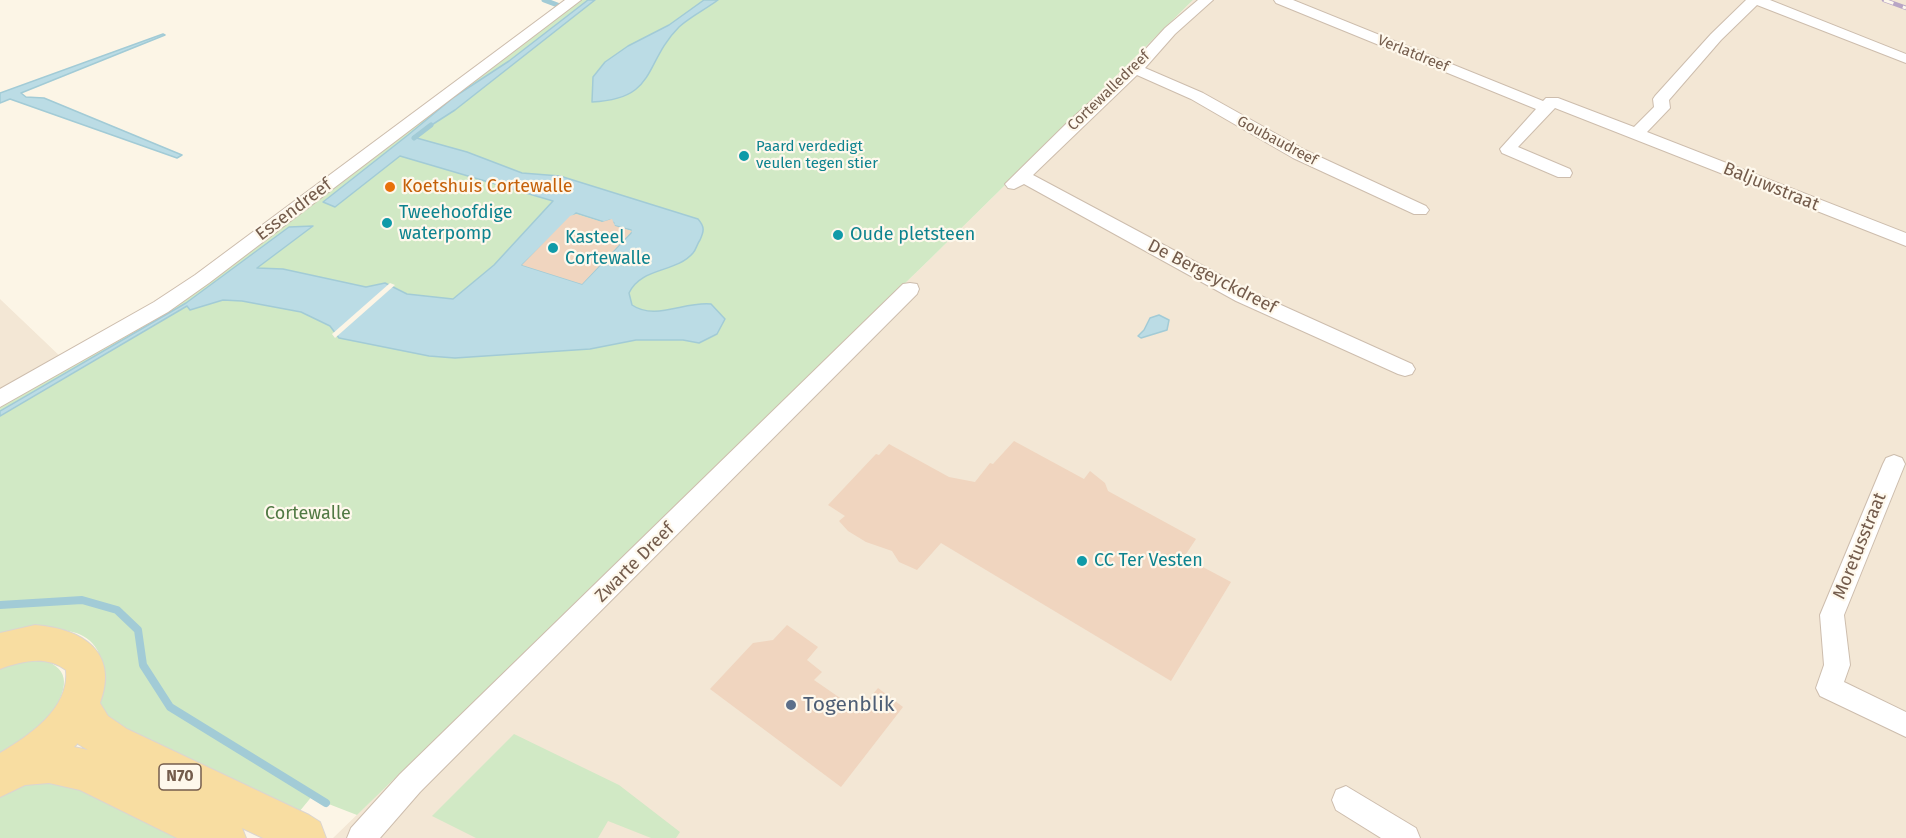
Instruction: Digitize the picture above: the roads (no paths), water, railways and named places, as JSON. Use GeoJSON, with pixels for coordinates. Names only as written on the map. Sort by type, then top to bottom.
{"type":"FeatureCollection","features":[{"type":"Feature","properties":{"kind":"main road","name":"N70"},"geometry":{"type":"LineString","coordinates":[[0,651],[28,642],[50,642],[67,646],[79,656],[86,670],[86,687],[78,707],[56,738],[11,771]]}},
{"type":"Feature","properties":{"kind":"main road","name":"N70"},"geometry":{"type":"LineString","coordinates":[[78,707],[93,730],[112,743],[299,834]]}},
{"type":"Feature","properties":{"kind":"main road","name":"N70"},"geometry":{"type":"LineString","coordinates":[[11,771],[49,762],[85,770],[224,838]]}},
{"type":"Feature","properties":{"kind":"street","name":"Essendreef"},"geometry":{"type":"LineString","coordinates":[[0,399],[161,307],[574,0]]}},
{"type":"Feature","properties":{"kind":"street","name":"Cortewalledreef"},"geometry":{"type":"LineString","coordinates":[[1018,180],[1136,69],[1170,31],[1206,0]]}},
{"type":"Feature","properties":{"kind":"street","name":"Verlatdreef"},"geometry":{"type":"LineString","coordinates":[[1281,0],[1546,108],[1552,101],[1637,133]]}},
{"type":"Feature","properties":{"kind":"street"},"geometry":{"type":"LineString","coordinates":[[1637,133],[1662,108],[1661,99],[1716,37],[1756,0],[1906,59]]}},
{"type":"Feature","properties":{"kind":"street","name":"Goubaudreef"},"geometry":{"type":"LineString","coordinates":[[1136,69],[1197,96],[1299,154],[1420,210]]}},
{"type":"Feature","properties":{"kind":"street"},"geometry":{"type":"LineString","coordinates":[[1546,108],[1508,149],[1564,173]]}},
{"type":"Feature","properties":{"kind":"street","name":"Baljuwstraat"},"geometry":{"type":"LineString","coordinates":[[1637,133],[1906,240]]}},
{"type":"Feature","properties":{"kind":"street","name":"De Bergeyckdreef"},"geometry":{"type":"LineString","coordinates":[[1018,180],[1243,296],[1405,369]]}},
{"type":"Feature","properties":{"kind":"street","name":"Zwarte Dreef"},"geometry":{"type":"LineString","coordinates":[[361,838],[410,783],[910,289]]}},
{"type":"Feature","properties":{"kind":"street","name":"Moretusstraat"},"geometry":{"type":"LineString","coordinates":[[1894,464],[1832,615],[1837,665],[1829,688],[1906,725]]}},
{"type":"Feature","properties":{"kind":"street"},"geometry":{"type":"LineString","coordinates":[[1346,800],[1406,838]]}},
{"type":"Feature","properties":{"kind":"water"},"geometry":{"type":"Polygon","coordinates":[[[588,0],[595,0],[455,110],[413,137],[467,152],[522,173],[560,176],[698,219],[702,224],[703,232],[693,253],[678,264],[642,279],[629,293],[632,305],[650,311],[711,304],[725,319],[717,334],[699,343],[683,340],[636,340],[590,349],[455,358],[429,356],[339,338],[330,326],[301,312],[242,301],[223,300],[190,310],[187,306],[0,416],[0,411],[186,303],[289,227],[313,226],[257,268],[283,269],[366,287],[385,283],[407,294],[453,299],[494,265],[553,201],[400,156],[335,207],[323,202],[454,97],[509,61],[588,0]],[[576,213],[522,265],[582,284],[631,233],[631,230],[612,225],[614,223],[610,220],[604,222],[576,213]]]}},
{"type":"Feature","properties":{"kind":"water"},"geometry":{"type":"Polygon","coordinates":[[[704,0],[718,0],[679,27],[668,40],[647,77],[639,86],[628,94],[592,102],[593,77],[605,62],[628,46],[669,25],[704,0]]]}},
{"type":"Feature","properties":{"kind":"water"},"geometry":{"type":"Polygon","coordinates":[[[165,35],[21,93],[26,97],[44,98],[182,155],[177,158],[10,99],[0,103],[0,93],[165,35]]]}},
{"type":"Feature","properties":{"kind":"water"},"geometry":{"type":"Polygon","coordinates":[[[1159,315],[1169,320],[1167,330],[1141,338],[1138,336],[1150,318],[1159,315]]]}},
{"type":"Feature","properties":{"kind":"waterway"},"geometry":{"type":"LineString","coordinates":[[544,0],[560,6]]}},
{"type":"Feature","properties":{"kind":"waterway"},"geometry":{"type":"LineString","coordinates":[[414,138],[431,125]]}},
{"type":"Feature","properties":{"kind":"waterway"},"geometry":{"type":"LineString","coordinates":[[0,605],[82,600],[117,610],[138,630],[143,665],[170,707],[326,803]]}},
{"type":"Feature","properties":{"kind":"railway"},"geometry":{"type":"LineString","coordinates":[[1884,0],[1906,8]]}},
{"type":"Feature","properties":{"kind":"place","name":"Paard verdedigt veulen tegen stier"},"geometry":{"type":"Point","coordinates":[744,156]}},
{"type":"Feature","properties":{"kind":"place","name":"Koetshuis Cortewalle"},"geometry":{"type":"Point","coordinates":[390,187]}},
{"type":"Feature","properties":{"kind":"place","name":"Tweehoofdige waterpomp"},"geometry":{"type":"Point","coordinates":[387,223]}},
{"type":"Feature","properties":{"kind":"place","name":"Oude pletsteen"},"geometry":{"type":"Point","coordinates":[838,235]}},
{"type":"Feature","properties":{"kind":"place","name":"Kasteel Cortewalle"},"geometry":{"type":"Point","coordinates":[553,248]}},
{"type":"Feature","properties":{"kind":"place","name":"CC Ter Vesten"},"geometry":{"type":"Point","coordinates":[1082,561]}},
{"type":"Feature","properties":{"kind":"place","name":"Togenblik"},"geometry":{"type":"Point","coordinates":[791,705]}},
{"type":"Feature","properties":{"kind":"park label","name":"Cortewalle"},"geometry":{"type":"Point","coordinates":[308,514]}}]}
